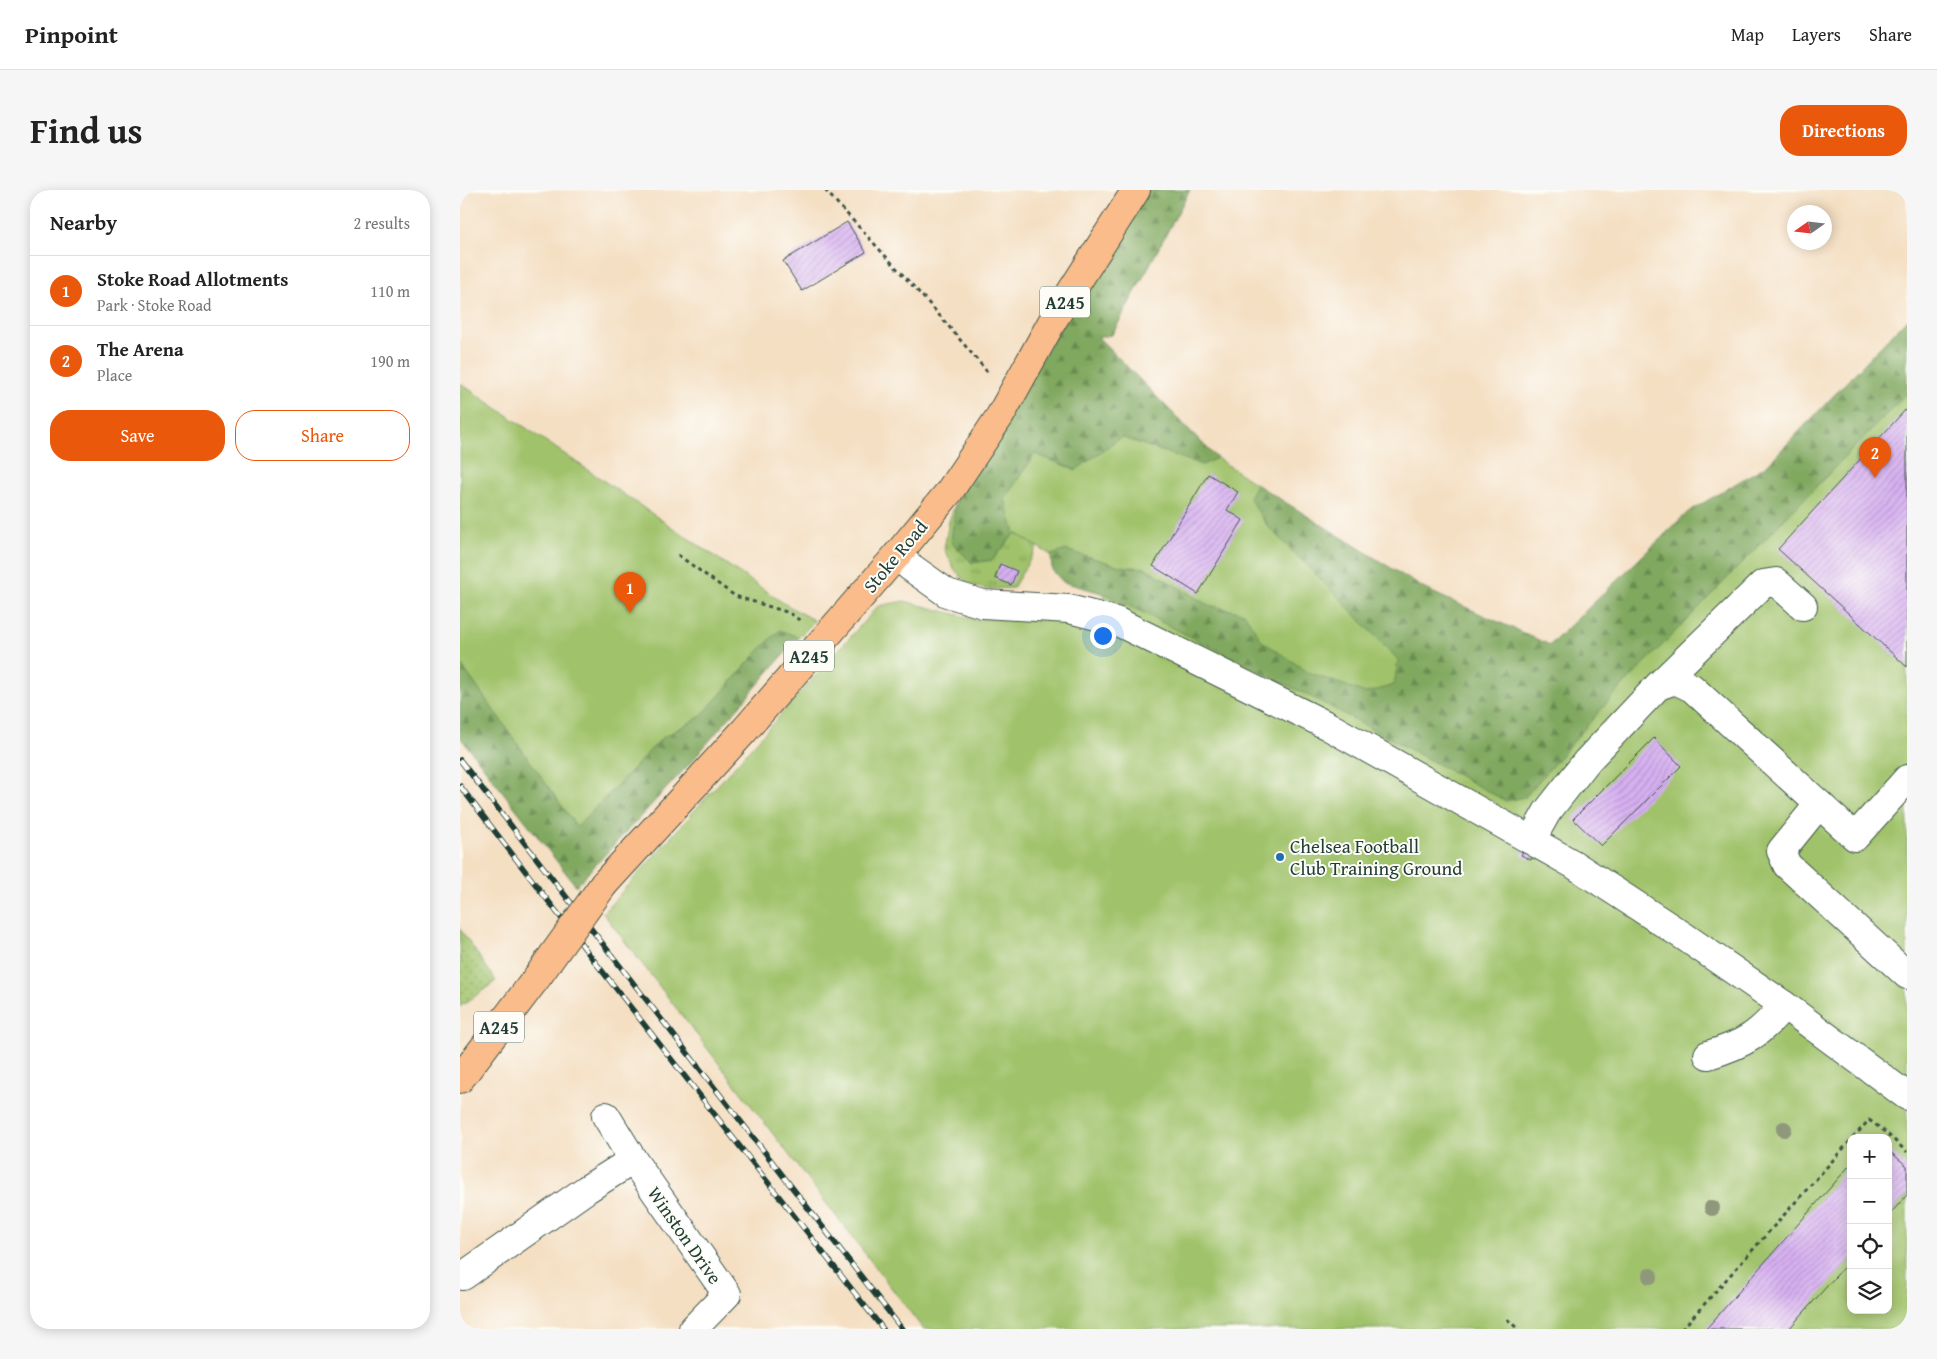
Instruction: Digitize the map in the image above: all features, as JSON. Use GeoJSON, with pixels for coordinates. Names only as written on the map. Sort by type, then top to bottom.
{"type":"FeatureCollection","features":[{"type":"Feature","properties":{"kind":"main road","name":"Stoke Road"},"geometry":{"type":"LineString","coordinates":[[460,1079],[538,976],[604,884],[744,731],[897,555],[949,492],[1010,398],[1053,320],[1136,190]]}},
{"type":"Feature","properties":{"kind":"street"},"geometry":{"type":"LineString","coordinates":[[897,555],[947,593],[983,604],[1068,609],[1116,621],[1328,726],[1468,806],[1532,839],[1685,936],[1784,1004],[1907,1096]]}},
{"type":"Feature","properties":{"kind":"street"},"geometry":{"type":"LineString","coordinates":[[1532,839],[1547,812],[1587,761],[1658,686],[1763,584],[1776,582],[1803,606]]}},
{"type":"Feature","properties":{"kind":"street"},"geometry":{"type":"LineString","coordinates":[[1658,686],[1675,680],[1692,688],[1855,837],[1907,779]]}},
{"type":"Feature","properties":{"kind":"street"},"geometry":{"type":"LineString","coordinates":[[1819,804],[1781,851],[1787,865],[1907,975]]}},
{"type":"Feature","properties":{"kind":"street"},"geometry":{"type":"LineString","coordinates":[[1708,1055],[1736,1046],[1757,1033],[1784,1004]]}},
{"type":"Feature","properties":{"kind":"street","name":"Winston Drive"},"geometry":{"type":"LineString","coordinates":[[606,1116],[633,1160],[727,1294],[693,1329]]}},
{"type":"Feature","properties":{"kind":"street"},"geometry":{"type":"LineString","coordinates":[[463,1276],[587,1189],[633,1160]]}},
{"type":"Feature","properties":{"kind":"path"},"geometry":{"type":"LineString","coordinates":[[824,190],[934,309],[1010,398]]}},
{"type":"Feature","properties":{"kind":"path"},"geometry":{"type":"LineString","coordinates":[[678,555],[735,596],[790,613],[824,639]]}},
{"type":"Feature","properties":{"kind":"path"},"geometry":{"type":"LineString","coordinates":[[1856,1134],[1869,1120],[1887,1134]]}},
{"type":"Feature","properties":{"kind":"path"},"geometry":{"type":"LineString","coordinates":[[1892,1138],[1907,1152]]}},
{"type":"Feature","properties":{"kind":"path"},"geometry":{"type":"LineString","coordinates":[[1682,1329],[1847,1145]]}},
{"type":"Feature","properties":{"kind":"path"},"geometry":{"type":"LineString","coordinates":[[1507,1319],[1518,1329]]}},
{"type":"Feature","properties":{"kind":"green space"},"geometry":{"type":"Polygon","coordinates":[[[1143,190],[1190,190],[1112,335],[1098,337],[1217,458],[1202,465],[1121,437],[1076,470],[1035,454],[1005,499],[1015,533],[992,560],[972,563],[951,542],[956,501],[1143,190]]]}},
{"type":"Feature","properties":{"kind":"green space"},"geometry":{"type":"Polygon","coordinates":[[[1907,319],[1907,393],[1612,697],[1525,797],[1506,801],[1329,706],[1105,594],[1063,582],[1052,570],[1051,555],[1066,550],[1120,566],[1146,568],[1208,605],[1245,613],[1262,641],[1340,599],[1268,527],[1248,497],[1256,484],[1425,589],[1550,645],[1688,512],[1767,465],[1907,319]]]}},
{"type":"Feature","properties":{"kind":"green space"},"geometry":{"type":"Polygon","coordinates":[[[460,383],[785,604],[815,621],[799,637],[780,630],[762,647],[701,716],[662,738],[577,827],[460,663],[460,383]]]}},
{"type":"Feature","properties":{"kind":"green space","name":"Chelsea Football Club Training Ground"},"geometry":{"type":"Polygon","coordinates":[[[1907,393],[1907,1329],[923,1329],[603,913],[878,606],[904,601],[974,619],[1045,619],[1094,624],[1105,594],[1329,706],[1506,801],[1525,797],[1612,697],[1907,393]]]}},
{"type":"Feature","properties":{"kind":"green space"},"geometry":{"type":"Polygon","coordinates":[[[1121,437],[1202,465],[1217,458],[1256,484],[1249,497],[1268,527],[1398,660],[1394,685],[1366,693],[1308,672],[1262,641],[1244,613],[1208,605],[1146,568],[1120,566],[1066,550],[1051,555],[1015,533],[1005,499],[1035,454],[1076,470],[1121,437]]]}},
{"type":"Feature","properties":{"kind":"green space"},"geometry":{"type":"Polygon","coordinates":[[[956,501],[992,560],[1015,533],[1038,546],[1013,588],[984,589],[967,583],[955,570],[944,549],[949,521],[956,501]]]}},
{"type":"Feature","properties":{"kind":"green space"},"geometry":{"type":"Polygon","coordinates":[[[780,629],[799,637],[692,761],[576,886],[460,737],[460,663],[577,827],[662,738],[701,716],[780,629]]]}},
{"type":"Feature","properties":{"kind":"green space"},"geometry":{"type":"Polygon","coordinates":[[[460,929],[496,981],[460,1007],[460,929]]]}},
{"type":"Feature","properties":{"kind":"building"},"geometry":{"type":"Polygon","coordinates":[[[847,222],[866,252],[802,291],[783,261],[847,222]]]}},
{"type":"Feature","properties":{"kind":"building"},"geometry":{"type":"Polygon","coordinates":[[[1907,408],[1907,667],[1778,549],[1907,408]]]}},
{"type":"Feature","properties":{"kind":"building"},"geometry":{"type":"Polygon","coordinates":[[[1208,474],[1238,492],[1227,510],[1243,520],[1198,594],[1153,566],[1208,474]]]}},
{"type":"Feature","properties":{"kind":"building"},"geometry":{"type":"Polygon","coordinates":[[[1000,564],[1017,571],[1011,585],[995,578],[1000,564]]]}},
{"type":"Feature","properties":{"kind":"building"},"geometry":{"type":"Polygon","coordinates":[[[1654,738],[1681,766],[1601,846],[1573,819],[1654,738]]]}},
{"type":"Feature","properties":{"kind":"building"},"geometry":{"type":"Polygon","coordinates":[[[1526,846],[1536,851],[1531,860],[1521,855],[1526,846]]]}},
{"type":"Feature","properties":{"kind":"building"},"geometry":{"type":"Polygon","coordinates":[[[1892,1153],[1907,1166],[1907,1195],[1892,1212],[1892,1153]]]}},
{"type":"Feature","properties":{"kind":"building"},"geometry":{"type":"Polygon","coordinates":[[[1847,1169],[1847,1264],[1789,1329],[1706,1329],[1847,1169]]]}},
{"type":"Feature","properties":{"kind":"railway"},"geometry":{"type":"LineString","coordinates":[[460,760],[902,1329]]}},
{"type":"Feature","properties":{"kind":"railway"},"geometry":{"type":"LineString","coordinates":[[460,786],[592,958],[883,1329]]}},
{"type":"Feature","properties":{"kind":"place","name":"The Arena"},"geometry":{"type":"Point","coordinates":[1875,478]}},
{"type":"Feature","properties":{"kind":"place","name":"Stoke Road Allotments"},"geometry":{"type":"Point","coordinates":[630,613]}},
{"type":"Feature","properties":{"kind":"place","name":"Chelsea Football Club Training Ground"},"geometry":{"type":"Point","coordinates":[1280,857]}}]}
